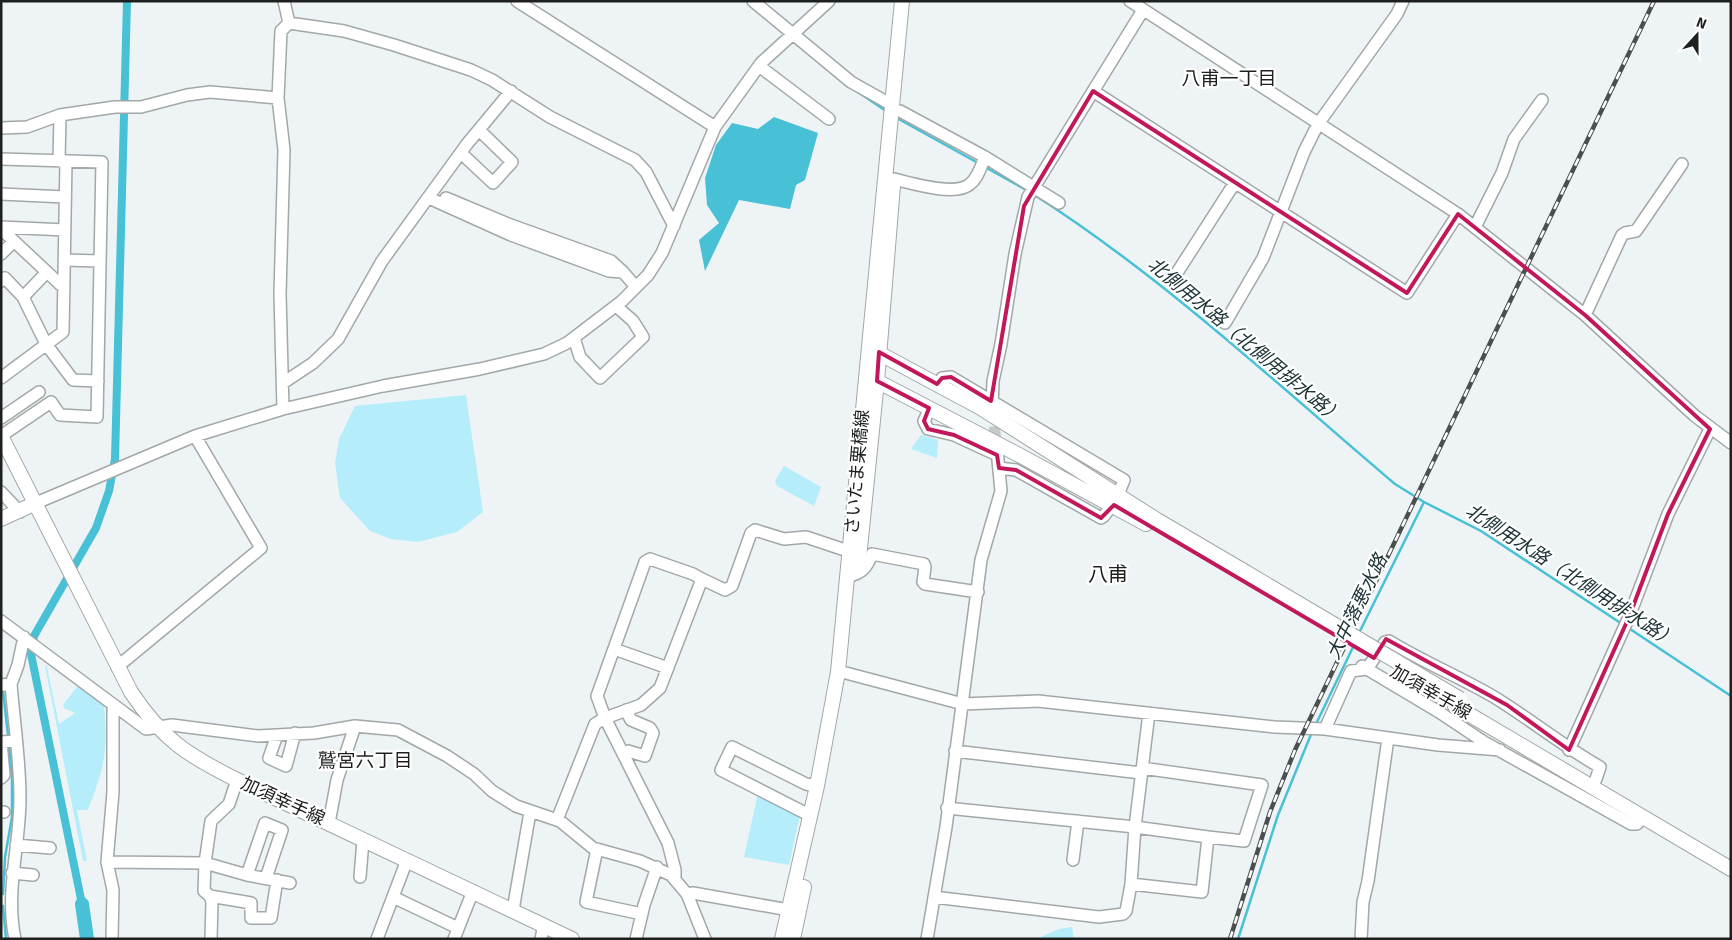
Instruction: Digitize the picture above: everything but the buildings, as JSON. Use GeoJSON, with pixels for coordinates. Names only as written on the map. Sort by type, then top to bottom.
{"type":"FeatureCollection","features":[{"type":"Feature","properties":{"kind":"main road","name":"さいたま栗橋線"},"geometry":{"type":"LineString","coordinates":[[793,939],[831,759],[846,673],[853,575],[895,114],[902,1]]}},
{"type":"Feature","properties":{"kind":"main road","name":"さいたま栗橋線"},"geometry":{"type":"LineString","coordinates":[[874,350],[894,179],[895,114],[910,1]]}},
{"type":"Feature","properties":{"kind":"main road"},"geometry":{"type":"LineString","coordinates":[[874,350],[980,408],[1115,500]]}},
{"type":"Feature","properties":{"kind":"main road","name":"さいたま栗橋線"},"geometry":{"type":"LineString","coordinates":[[782,939],[811,816],[838,672],[853,575],[850,550],[872,378]]}},
{"type":"Feature","properties":{"kind":"main road"},"geometry":{"type":"LineString","coordinates":[[872,378],[1115,500]]}},
{"type":"Feature","properties":{"kind":"main road","name":"加須幸手線"},"geometry":{"type":"LineString","coordinates":[[1,436],[117,667],[144,711],[156,726],[182,751],[237,780],[513,910],[542,932],[572,939]]}},
{"type":"Feature","properties":{"kind":"main road","name":"加須幸手線"},"geometry":{"type":"LineString","coordinates":[[1115,500],[1131,515],[1240,574],[1731,869]]}},
{"type":"Feature","properties":{"kind":"main road","name":"加須幸手線"},"geometry":{"type":"LineString","coordinates":[[1115,500],[1157,520],[1240,574]]}},
{"type":"Feature","properties":{"kind":"main road"},"geometry":{"type":"LineString","coordinates":[[1,520],[36,504]]}},
{"type":"Feature","properties":{"kind":"main road","name":"加須幸手線"},"geometry":{"type":"LineString","coordinates":[[1457,703],[1596,779],[1731,858]]}},
{"type":"Feature","properties":{"kind":"street"},"geometry":{"type":"LineString","coordinates":[[284,1],[289,23]]}},
{"type":"Feature","properties":{"kind":"street"},"geometry":{"type":"LineString","coordinates":[[517,1],[715,127]]}},
{"type":"Feature","properties":{"kind":"street"},"geometry":{"type":"LineString","coordinates":[[753,1],[790,38],[895,114],[985,157],[1031,192],[1059,203]]}},
{"type":"Feature","properties":{"kind":"street"},"geometry":{"type":"LineString","coordinates":[[36,504],[195,436],[284,409],[383,386],[480,369],[544,354],[574,338],[616,306],[648,275],[662,253],[715,127],[759,66],[829,1]]}},
{"type":"Feature","properties":{"kind":"street"},"geometry":{"type":"LineString","coordinates":[[1130,1],[1458,214],[1585,316],[1710,429],[1731,443]]}},
{"type":"Feature","properties":{"kind":"street"},"geometry":{"type":"LineString","coordinates":[[1225,323],[1262,258],[1318,124],[1397,14],[1403,1]]}},
{"type":"Feature","properties":{"kind":"street"},"geometry":{"type":"LineString","coordinates":[[991,406],[1015,254],[1031,192],[1143,10]]}},
{"type":"Feature","properties":{"kind":"street"},"geometry":{"type":"LineString","coordinates":[[289,23],[344,31],[394,45],[471,70],[511,91],[550,117],[635,160],[646,172],[674,226]]}},
{"type":"Feature","properties":{"kind":"street"},"geometry":{"type":"LineString","coordinates":[[284,409],[280,294],[284,150],[278,98],[281,31],[289,23]]}},
{"type":"Feature","properties":{"kind":"street"},"geometry":{"type":"LineString","coordinates":[[759,66],[829,119]]}},
{"type":"Feature","properties":{"kind":"street"},"geometry":{"type":"LineString","coordinates":[[283,383],[313,362],[338,339],[382,261],[461,153],[511,91]]}},
{"type":"Feature","properties":{"kind":"street"},"geometry":{"type":"LineString","coordinates":[[1093,91],[1234,184],[1407,293],[1458,214]]}},
{"type":"Feature","properties":{"kind":"street"},"geometry":{"type":"LineString","coordinates":[[1,128],[27,127],[60,115],[115,107],[132,108],[187,95],[218,92],[278,98]]}},
{"type":"Feature","properties":{"kind":"street"},"geometry":{"type":"LineString","coordinates":[[1475,227],[1502,172],[1514,140],[1542,100]]}},
{"type":"Feature","properties":{"kind":"street"},"geometry":{"type":"LineString","coordinates":[[1,378],[63,332],[65,197],[60,115]]}},
{"type":"Feature","properties":{"kind":"street"},"geometry":{"type":"LineString","coordinates":[[461,153],[494,183],[512,162],[479,130]]}},
{"type":"Feature","properties":{"kind":"street"},"geometry":{"type":"LineString","coordinates":[[894,179],[940,189],[962,189],[970,184],[976,176],[985,157]]}},
{"type":"Feature","properties":{"kind":"street"},"geometry":{"type":"LineString","coordinates":[[1,159],[102,162],[97,417],[60,415],[51,402],[1,436]]}},
{"type":"Feature","properties":{"kind":"street"},"geometry":{"type":"LineString","coordinates":[[1585,316],[1622,235],[1636,231],[1682,164]]}},
{"type":"Feature","properties":{"kind":"street"},"geometry":{"type":"LineString","coordinates":[[1173,279],[1234,184]]}},
{"type":"Feature","properties":{"kind":"street"},"geometry":{"type":"LineString","coordinates":[[1,194],[65,197]]}},
{"type":"Feature","properties":{"kind":"street"},"geometry":{"type":"LineString","coordinates":[[431,195],[511,235],[610,266],[623,272],[636,286]]}},
{"type":"Feature","properties":{"kind":"street"},"geometry":{"type":"LineString","coordinates":[[1,228],[65,230]]}},
{"type":"Feature","properties":{"kind":"street"},"geometry":{"type":"LineString","coordinates":[[1,228],[64,288]]}},
{"type":"Feature","properties":{"kind":"street"},"geometry":{"type":"LineString","coordinates":[[1,254],[14,241]]}},
{"type":"Feature","properties":{"kind":"street"},"geometry":{"type":"LineString","coordinates":[[64,260],[100,260]]}},
{"type":"Feature","properties":{"kind":"street"},"geometry":{"type":"LineString","coordinates":[[23,297],[47,272]]}},
{"type":"Feature","properties":{"kind":"street"},"geometry":{"type":"LineString","coordinates":[[1,282],[5,278],[23,297],[46,344],[73,380],[98,381]]}},
{"type":"Feature","properties":{"kind":"street"},"geometry":{"type":"LineString","coordinates":[[574,338],[580,357],[600,378],[643,337],[633,321],[616,306]]}},
{"type":"Feature","properties":{"kind":"street"},"geometry":{"type":"LineString","coordinates":[[938,384],[942,378],[951,377],[991,406],[1124,480],[1115,500],[1101,518],[1016,470],[999,468]]}},
{"type":"Feature","properties":{"kind":"street"},"geometry":{"type":"LineString","coordinates":[[1,418],[39,392]]}},
{"type":"Feature","properties":{"kind":"street"},"geometry":{"type":"LineString","coordinates":[[927,939],[963,704],[981,560],[1001,491],[997,453],[990,454],[954,435],[928,429],[924,421],[930,408]]}},
{"type":"Feature","properties":{"kind":"street"},"geometry":{"type":"LineString","coordinates":[[1569,750],[1629,617],[1668,514],[1710,429]]}},
{"type":"Feature","properties":{"kind":"street"},"geometry":{"type":"LineString","coordinates":[[117,667],[261,548],[195,436]]}},
{"type":"Feature","properties":{"kind":"street"},"geometry":{"type":"LineString","coordinates":[[1,492],[20,512]]}},
{"type":"Feature","properties":{"kind":"street"},"geometry":{"type":"LineString","coordinates":[[675,877],[676,870],[668,843],[605,718],[597,696],[645,562],[650,559],[693,574],[725,590],[732,586],[751,533],[756,530],[784,539],[806,536],[850,550]]}},
{"type":"Feature","properties":{"kind":"street"},"geometry":{"type":"LineString","coordinates":[[853,575],[866,567],[872,554],[924,564],[923,582],[925,584],[978,592]]}},
{"type":"Feature","properties":{"kind":"street"},"geometry":{"type":"LineString","coordinates":[[557,820],[594,724],[641,705],[660,688],[702,579]]}},
{"type":"Feature","properties":{"kind":"street"},"geometry":{"type":"LineString","coordinates":[[1,621],[30,641],[113,706],[146,728],[172,725],[258,736],[355,726],[398,730],[446,756],[474,774],[492,791],[516,806],[557,820],[597,849],[658,867],[675,877],[687,894],[705,939]]}},
{"type":"Feature","properties":{"kind":"street"},"geometry":{"type":"LineString","coordinates":[[16,939],[6,900],[16,845],[20,799],[16,741],[6,684],[30,641]]}},
{"type":"Feature","properties":{"kind":"street"},"geometry":{"type":"LineString","coordinates":[[1367,670],[1385,642],[1389,641],[1416,657],[1462,678],[1500,701],[1569,750],[1600,767],[1596,779]]}},
{"type":"Feature","properties":{"kind":"street"},"geometry":{"type":"LineString","coordinates":[[614,649],[668,668]]}},
{"type":"Feature","properties":{"kind":"street"},"geometry":{"type":"LineString","coordinates":[[1356,663],[1500,750],[1631,824],[1637,824],[1643,817]]}},
{"type":"Feature","properties":{"kind":"street"},"geometry":{"type":"LineString","coordinates":[[1324,729],[1351,672],[1355,669],[1367,670]]}},
{"type":"Feature","properties":{"kind":"street"},"geometry":{"type":"LineString","coordinates":[[846,673],[963,704],[1038,701],[1275,727],[1324,729],[1500,750]]}},
{"type":"Feature","properties":{"kind":"street"},"geometry":{"type":"LineString","coordinates":[[112,939],[113,890],[107,862],[113,792],[113,706]]}},
{"type":"Feature","properties":{"kind":"street"},"geometry":{"type":"LineString","coordinates":[[623,753],[628,751],[645,756],[653,734],[650,728],[630,720],[626,710]]}},
{"type":"Feature","properties":{"kind":"street"},"geometry":{"type":"LineString","coordinates":[[934,897],[1100,917],[1123,914],[1126,911],[1131,884],[1141,770],[1149,713]]}},
{"type":"Feature","properties":{"kind":"street"},"geometry":{"type":"LineString","coordinates":[[329,823],[337,780],[355,726]]}},
{"type":"Feature","properties":{"kind":"street"},"geometry":{"type":"LineString","coordinates":[[277,734],[269,758],[286,766],[295,733]]}},
{"type":"Feature","properties":{"kind":"street"},"geometry":{"type":"LineString","coordinates":[[1361,939],[1363,902],[1368,881],[1388,738]]}},
{"type":"Feature","properties":{"kind":"street"},"geometry":{"type":"LineString","coordinates":[[1,778],[4,775],[1,742],[16,741]]}},
{"type":"Feature","properties":{"kind":"street"},"geometry":{"type":"LineString","coordinates":[[811,816],[721,770],[732,747],[806,784],[817,786]]}},
{"type":"Feature","properties":{"kind":"street"},"geometry":{"type":"LineString","coordinates":[[947,808],[1135,827],[1244,841],[1262,785],[1141,770],[955,751]]}},
{"type":"Feature","properties":{"kind":"street"},"geometry":{"type":"LineString","coordinates":[[237,780],[229,804],[211,821],[205,863],[204,891],[210,896],[251,903],[251,918],[271,918],[272,879],[282,830],[265,822],[246,875]]}},
{"type":"Feature","properties":{"kind":"street"},"geometry":{"type":"LineString","coordinates":[[513,910],[530,812]]}},
{"type":"Feature","properties":{"kind":"street"},"geometry":{"type":"LineString","coordinates":[[1073,860],[1078,821]]}},
{"type":"Feature","properties":{"kind":"street"},"geometry":{"type":"LineString","coordinates":[[1131,884],[1202,892],[1208,837]]}},
{"type":"Feature","properties":{"kind":"street"},"geometry":{"type":"LineString","coordinates":[[360,877],[364,840]]}},
{"type":"Feature","properties":{"kind":"street"},"geometry":{"type":"LineString","coordinates":[[16,845],[50,848]]}},
{"type":"Feature","properties":{"kind":"street"},"geometry":{"type":"LineString","coordinates":[[597,849],[586,902],[642,914]]}},
{"type":"Feature","properties":{"kind":"street"},"geometry":{"type":"LineString","coordinates":[[377,939],[407,860]]}},
{"type":"Feature","properties":{"kind":"street"},"geometry":{"type":"LineString","coordinates":[[107,862],[205,863],[246,875],[290,883]]}},
{"type":"Feature","properties":{"kind":"street"},"geometry":{"type":"LineString","coordinates":[[636,939],[642,914],[658,867]]}},
{"type":"Feature","properties":{"kind":"street"},"geometry":{"type":"LineString","coordinates":[[12,873],[34,875]]}},
{"type":"Feature","properties":{"kind":"street"},"geometry":{"type":"LineString","coordinates":[[393,897],[456,933],[473,891]]}},
{"type":"Feature","properties":{"kind":"street"},"geometry":{"type":"LineString","coordinates":[[687,894],[693,892],[789,910]]}},
{"type":"Feature","properties":{"kind":"street"},"geometry":{"type":"LineString","coordinates":[[210,896],[211,939]]}},
{"type":"Feature","properties":{"kind":"highlighted area"},"geometry":{"type":"Polygon","coordinates":[[[1093,91],[1407,293],[1458,214],[1585,315],[1710,429],[1668,514],[1629,617],[1569,750],[1507,705],[1386,639],[1374,658],[1114,505],[1101,518],[1016,470],[999,468],[997,455],[954,435],[928,429],[924,421],[929,408],[877,381],[879,352],[937,384],[942,378],[951,377],[991,401],[1024,206],[1093,91]]]}},
{"type":"Feature","properties":{"kind":"shaded area"},"geometry":{"type":"Polygon","coordinates":[[[466,395],[483,512],[457,532],[418,542],[391,539],[370,531],[340,498],[335,463],[339,439],[355,406],[466,395]]]}},
{"type":"Feature","properties":{"kind":"shaded area"},"geometry":{"type":"Polygon","coordinates":[[[921,435],[938,440],[937,458],[911,449],[921,435]]]}},
{"type":"Feature","properties":{"kind":"shaded area"},"geometry":{"type":"Polygon","coordinates":[[[784,466],[821,487],[814,506],[777,486],[775,481],[784,466]]]}},
{"type":"Feature","properties":{"kind":"shaded area"},"geometry":{"type":"Polygon","coordinates":[[[45,666],[47,667],[59,724],[75,713],[64,708],[63,705],[79,684],[104,704],[106,734],[102,770],[88,810],[77,810],[87,861],[83,861],[45,666]]]}},
{"type":"Feature","properties":{"kind":"shaded area"},"geometry":{"type":"Polygon","coordinates":[[[758,793],[800,815],[789,865],[744,857],[758,793]]]}},
{"type":"Feature","properties":{"kind":"shaded area"},"geometry":{"type":"Polygon","coordinates":[[[1072,927],[1074,939],[1036,939],[1059,929],[1072,927]]]}},
{"type":"Feature","properties":{"kind":"water"},"geometry":{"type":"Polygon","coordinates":[[[774,117],[818,133],[805,180],[796,185],[790,209],[739,200],[705,271],[699,240],[719,223],[707,205],[705,178],[716,145],[732,123],[758,129],[774,117]]]}},
{"type":"Feature","properties":{"kind":"waterway"},"geometry":{"type":"LineString","coordinates":[[82,904],[31,654],[34,636],[96,528],[109,491],[115,459],[127,1]]}},
{"type":"Feature","properties":{"kind":"waterway","name":"北側用水路（北側用排水路）"},"geometry":{"type":"LineString","coordinates":[[858,92],[886,111]]}},
{"type":"Feature","properties":{"kind":"waterway","name":"北側用水路（北側用排水路）"},"geometry":{"type":"LineString","coordinates":[[895,117],[978,163]]}},
{"type":"Feature","properties":{"kind":"waterway","name":"北側用水路（北側用排水路）"},"geometry":{"type":"LineString","coordinates":[[985,167],[1028,191]]}},
{"type":"Feature","properties":{"kind":"waterway","name":"北側用水路（北側用排水路）"},"geometry":{"type":"LineString","coordinates":[[1033,194],[1081,226],[1174,296],[1395,484],[1424,502],[1481,531],[1622,624]]}},
{"type":"Feature","properties":{"kind":"waterway","name":"大中落悪水路"},"geometry":{"type":"LineString","coordinates":[[1359,633],[1424,502]]}},
{"type":"Feature","properties":{"kind":"waterway","name":"北側用水路（北側用排水路）"},"geometry":{"type":"LineString","coordinates":[[1627,627],[1731,696]]}},
{"type":"Feature","properties":{"kind":"waterway","name":"大中落悪水路"},"geometry":{"type":"LineString","coordinates":[[1316,724],[1355,643]]}},
{"type":"Feature","properties":{"kind":"waterway"},"geometry":{"type":"LineString","coordinates":[[3,691],[8,735]]}},
{"type":"Feature","properties":{"kind":"waterway","name":"大中落悪水路"},"geometry":{"type":"LineString","coordinates":[[1238,939],[1278,815],[1312,732]]}},
{"type":"Feature","properties":{"kind":"waterway"},"geometry":{"type":"LineString","coordinates":[[3,894],[5,857],[12,817],[12,774],[9,747]]}},
{"type":"Feature","properties":{"kind":"waterway"},"geometry":{"type":"LineString","coordinates":[[82,904],[87,939]]}},
{"type":"Feature","properties":{"kind":"waterway"},"geometry":{"type":"LineString","coordinates":[[3,906],[6,939]]}},
{"type":"Feature","properties":{"kind":"tunnel"},"geometry":{"type":"LineString","coordinates":[[992,410],[997,448]]}},
{"type":"Feature","properties":{"kind":"railway"},"geometry":{"type":"LineString","coordinates":[[1230,939],[1270,812],[1295,750],[1654,1]]}},
{"type":"Feature","properties":{"kind":"district","name":"八甫一丁目"},"geometry":{"type":"Point","coordinates":[1229,79]}},
{"type":"Feature","properties":{"kind":"district","name":"八甫"},"geometry":{"type":"Point","coordinates":[1108,574]}},
{"type":"Feature","properties":{"kind":"district","name":"鷲宮六丁目"},"geometry":{"type":"Point","coordinates":[365,761]}}]}
